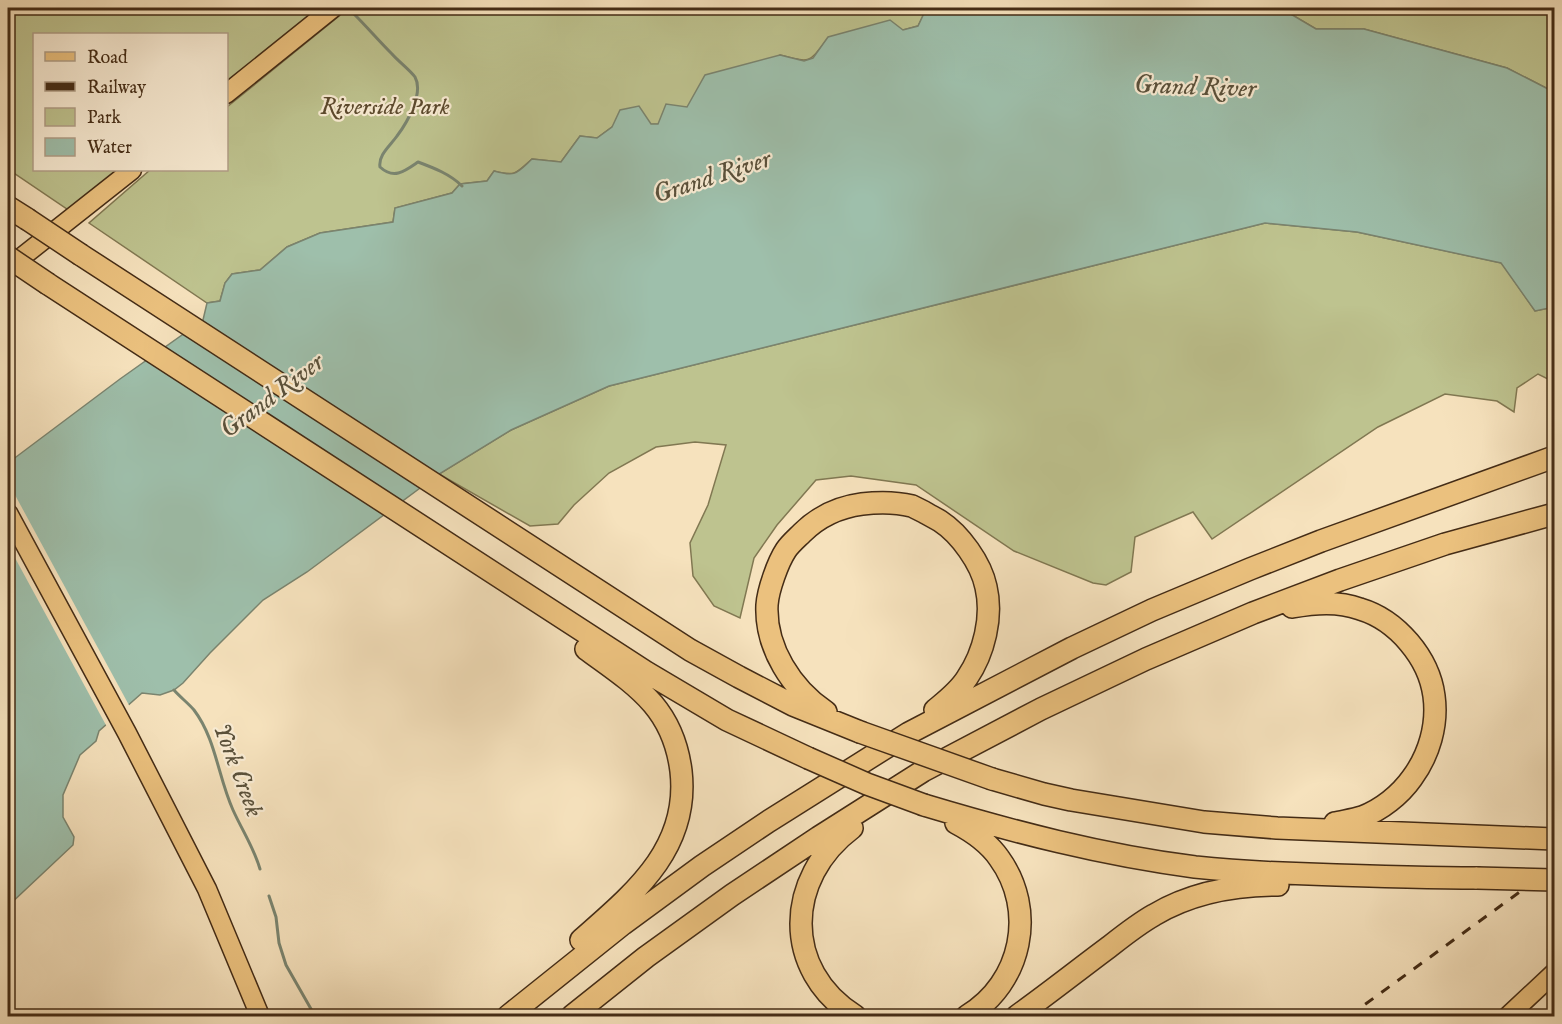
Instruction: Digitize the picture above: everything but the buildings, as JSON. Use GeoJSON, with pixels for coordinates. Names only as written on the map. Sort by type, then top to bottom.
{"type":"FeatureCollection","features":[{"type":"Feature","properties":{"kind":"highway"},"geometry":{"type":"LineString","coordinates":[[8,207],[690,650],[793,705],[853,729],[992,778],[1044,794],[1105,806],[1204,822],[1277,828],[1554,839]]}},
{"type":"Feature","properties":{"kind":"highway"},"geometry":{"type":"LineString","coordinates":[[8,257],[123,334],[673,689],[728,720],[867,784],[924,805],[1065,844],[1196,867],[1390,878],[1554,880]]}},
{"type":"Feature","properties":{"kind":"highway"},"geometry":{"type":"LineString","coordinates":[[508,1017],[623,924],[702,866],[909,733],[1072,648],[1152,610],[1250,569],[1554,457]]}},
{"type":"Feature","properties":{"kind":"highway"},"geometry":{"type":"LineString","coordinates":[[853,729],[814,705],[793,682],[772,643],[767,623],[767,602],[773,579],[786,549],[814,522],[846,506],[877,502],[912,506],[941,521],[964,542],[986,586],[988,616],[984,646],[967,678],[953,695],[909,733]]}},
{"type":"Feature","properties":{"kind":"highway"},"geometry":{"type":"LineString","coordinates":[[573,1017],[646,957],[732,895],[819,837],[924,771],[1041,709],[1146,659],[1253,613],[1444,544],[1554,514]]}},
{"type":"Feature","properties":{"kind":"highway"},"geometry":{"type":"LineString","coordinates":[[483,566],[516,597],[626,678],[645,695],[671,733],[679,757],[682,784],[677,824],[665,852],[654,869],[622,903],[537,979],[501,1017]]}},
{"type":"Feature","properties":{"kind":"highway"},"geometry":{"type":"LineString","coordinates":[[1253,613],[1321,603],[1336,603],[1361,609],[1386,621],[1406,639],[1419,657],[1434,695],[1434,718],[1430,743],[1419,769],[1406,786],[1388,803],[1362,817],[1335,823],[1277,828]]}},
{"type":"Feature","properties":{"kind":"highway"},"geometry":{"type":"LineString","coordinates":[[855,1017],[828,994],[810,964],[804,948],[801,926],[803,898],[813,871],[835,842],[924,771]]}},
{"type":"Feature","properties":{"kind":"highway"},"geometry":{"type":"LineString","coordinates":[[924,805],[984,840],[1005,866],[1018,899],[1021,922],[1009,970],[999,989],[967,1017]]}},
{"type":"Feature","properties":{"kind":"highway"},"geometry":{"type":"LineString","coordinates":[[1017,1017],[1154,914],[1184,901],[1218,890],[1254,885],[1343,886],[1390,878]]}},
{"type":"Feature","properties":{"kind":"main road"},"geometry":{"type":"LineString","coordinates":[[228,92],[333,8]]}},
{"type":"Feature","properties":{"kind":"main road"},"geometry":{"type":"LineString","coordinates":[[8,268],[131,171]]}},
{"type":"Feature","properties":{"kind":"main road"},"geometry":{"type":"LineString","coordinates":[[8,513],[128,733],[207,889],[260,1017]]}},
{"type":"Feature","properties":{"kind":"main road"},"geometry":{"type":"LineString","coordinates":[[1508,1017],[1554,973]]}},
{"type":"Feature","properties":{"kind":"green space"},"geometry":{"type":"Polygon","coordinates":[[[8,8],[327,8],[228,88],[228,33],[33,33],[33,171],[123,171],[70,211],[8,169],[8,8]]]}},
{"type":"Feature","properties":{"kind":"green space","name":"Riverside Park"},"geometry":{"type":"Polygon","coordinates":[[[349,8],[958,8],[943,14],[926,10],[918,26],[903,30],[829,37],[813,57],[804,60],[780,55],[658,124],[612,127],[597,138],[580,136],[561,162],[532,159],[511,174],[494,171],[487,181],[460,184],[452,193],[395,208],[393,222],[320,233],[287,247],[260,270],[232,274],[225,283],[220,301],[207,303],[89,223],[149,171],[228,171],[228,106],[349,8]]]}},
{"type":"Feature","properties":{"kind":"green space"},"geometry":{"type":"Polygon","coordinates":[[[1212,8],[1554,8],[1554,89],[1548,89],[1507,68],[1364,29],[1316,29],[1289,13],[1212,8]]]}},
{"type":"Feature","properties":{"kind":"green space"},"geometry":{"type":"Polygon","coordinates":[[[1265,223],[1357,232],[1502,263],[1535,311],[1554,307],[1554,382],[1538,374],[1517,388],[1514,412],[1497,401],[1445,394],[1378,427],[1212,539],[1193,512],[1135,537],[1131,572],[1106,585],[1093,583],[1014,551],[916,485],[851,476],[816,480],[777,525],[754,558],[740,618],[714,606],[693,576],[690,543],[708,505],[726,445],[695,442],[656,447],[609,473],[574,505],[558,524],[530,526],[439,474],[511,430],[609,386],[1265,223]]]}},
{"type":"Feature","properties":{"kind":"water","name":"Grand River"},"geometry":{"type":"Polygon","coordinates":[[[958,8],[1212,8],[1289,13],[1316,29],[1364,29],[1507,68],[1548,89],[1554,89],[1554,307],[1535,311],[1501,263],[1357,232],[1265,223],[609,386],[511,430],[439,474],[307,572],[263,600],[174,690],[160,695],[142,693],[99,731],[96,741],[80,755],[63,795],[63,817],[74,837],[73,845],[8,906],[8,463],[203,320],[207,303],[220,301],[225,283],[232,274],[260,270],[287,247],[320,233],[393,222],[395,208],[452,193],[460,184],[487,181],[494,171],[515,173],[532,159],[561,162],[580,136],[597,138],[612,127],[620,110],[639,106],[651,124],[658,124],[666,104],[687,107],[705,75],[780,55],[804,61],[813,58],[828,37],[890,20],[903,30],[918,26],[926,9],[943,14],[958,8]]]}},
{"type":"Feature","properties":{"kind":"pier"},"geometry":{"type":"Polygon","coordinates":[[[8,482],[130,707],[107,727],[8,545],[8,482]]]}},
{"type":"Feature","properties":{"kind":"waterway"},"geometry":{"type":"LineString","coordinates":[[354,14],[413,74],[417,84],[416,99],[409,116],[383,155],[380,167],[395,174],[418,162],[436,169],[462,186]]}},
{"type":"Feature","properties":{"kind":"waterway","name":"York Creek"},"geometry":{"type":"LineString","coordinates":[[174,690],[194,710],[207,733],[228,797],[260,869]]}},
{"type":"Feature","properties":{"kind":"waterway","name":"York Creek"},"geometry":{"type":"LineString","coordinates":[[269,896],[286,965],[315,1016]]}},
{"type":"Feature","properties":{"kind":"railway"},"geometry":{"type":"LineString","coordinates":[[1349,1016],[1554,867]]}}]}
